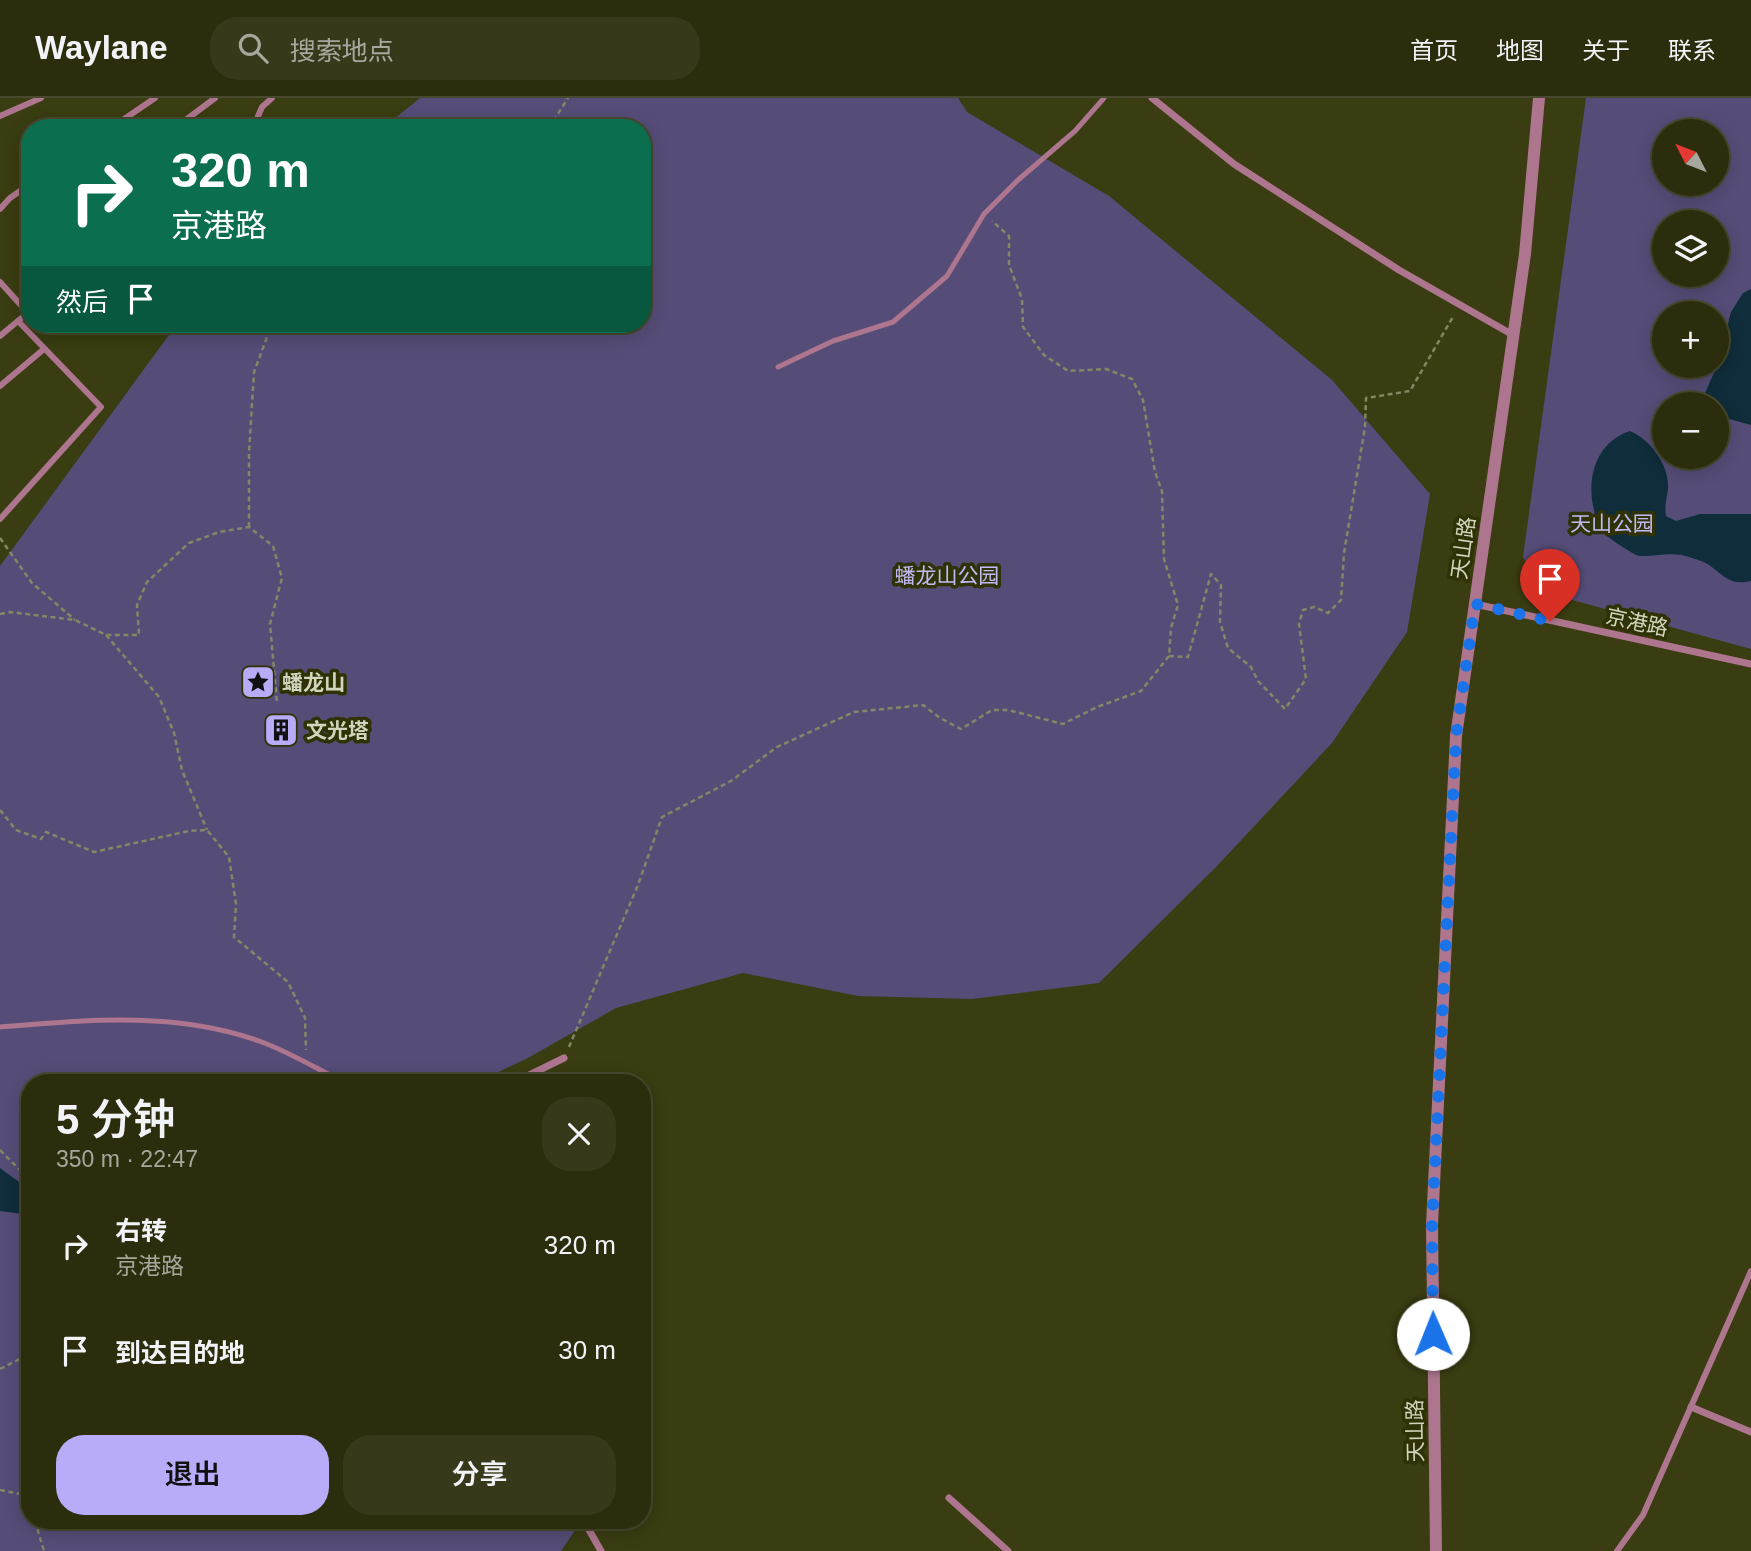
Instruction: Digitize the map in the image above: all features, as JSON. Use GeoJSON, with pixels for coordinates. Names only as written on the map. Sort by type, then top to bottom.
{"type":"FeatureCollection","features":[{"type":"Feature","properties":{"kind":"street"},"geometry":{"type":"LineString","coordinates":[[0,116],[41,98]]}},
{"type":"Feature","properties":{"kind":"street"},"geometry":{"type":"LineString","coordinates":[[124,119],[155,98]]}},
{"type":"Feature","properties":{"kind":"street"},"geometry":{"type":"LineString","coordinates":[[187,119],[215,98]]}},
{"type":"Feature","properties":{"kind":"street"},"geometry":{"type":"LineString","coordinates":[[257,119],[262,107],[272,98]]}},
{"type":"Feature","properties":{"kind":"street"},"geometry":{"type":"LineString","coordinates":[[1152,98],[1234,164],[1399,270],[1513,335]]}},
{"type":"Feature","properties":{"kind":"street","name":"天山路"},"geometry":{"type":"LineString","coordinates":[[1436,1551],[1432,1225],[1456,736],[1525,254],[1539,98]]}},
{"type":"Feature","properties":{"kind":"street"},"geometry":{"type":"LineString","coordinates":[[0,209],[21,190]]}},
{"type":"Feature","properties":{"kind":"street"},"geometry":{"type":"LineString","coordinates":[[0,282],[21,304]]}},
{"type":"Feature","properties":{"kind":"street"},"geometry":{"type":"LineString","coordinates":[[0,336],[21,319]]}},
{"type":"Feature","properties":{"kind":"street"},"geometry":{"type":"LineString","coordinates":[[18,321],[21,324]]}},
{"type":"Feature","properties":{"kind":"street"},"geometry":{"type":"LineString","coordinates":[[0,519],[101,407],[29,333]]}},
{"type":"Feature","properties":{"kind":"street"},"geometry":{"type":"LineString","coordinates":[[0,386],[44,349]]}},
{"type":"Feature","properties":{"kind":"street","name":"京港路"},"geometry":{"type":"LineString","coordinates":[[1475,604],[1751,664]]}},
{"type":"Feature","properties":{"kind":"street"},"geometry":{"type":"LineString","coordinates":[[531,1074],[564,1058]]}},
{"type":"Feature","properties":{"kind":"street"},"geometry":{"type":"LineString","coordinates":[[1617,1551],[1643,1515],[1751,1271]]}},
{"type":"Feature","properties":{"kind":"street"},"geometry":{"type":"LineString","coordinates":[[1691,1407],[1751,1432]]}},
{"type":"Feature","properties":{"kind":"street"},"geometry":{"type":"LineString","coordinates":[[949,1498],[1008,1551]]}},
{"type":"Feature","properties":{"kind":"street"},"geometry":{"type":"LineString","coordinates":[[589,1529],[601,1551]]}},
{"type":"Feature","properties":{"kind":"lane"},"geometry":{"type":"LineString","coordinates":[[778,367],[833,341],[893,322],[947,276],[984,214],[1018,180],[1075,131],[1104,98]]}},
{"type":"Feature","properties":{"kind":"lane"},"geometry":{"type":"LineString","coordinates":[[0,1027],[158,1020],[203,1025],[260,1041],[327,1074]]}},
{"type":"Feature","properties":{"kind":"path"},"geometry":{"type":"LineString","coordinates":[[555,119],[568,98]]}},
{"type":"Feature","properties":{"kind":"path"},"geometry":{"type":"LineString","coordinates":[[564,1058],[638,885],[663,817],[731,781],[777,747],[854,712],[923,705],[961,729],[992,710],[1008,710],[1063,724],[1097,707],[1141,691],[1169,656],[1171,628],[1178,604],[1164,559],[1162,491],[1155,472],[1143,400],[1132,379],[1106,369],[1068,371],[1044,355],[1023,327],[1022,299],[1009,265],[1009,236],[984,214]]}},
{"type":"Feature","properties":{"kind":"path"},"geometry":{"type":"LineString","coordinates":[[1169,656],[1188,657],[1211,574],[1221,585],[1220,622],[1228,648],[1251,667],[1258,681],[1285,709],[1306,679],[1299,624],[1303,610],[1314,607],[1328,613],[1341,600],[1344,553],[1366,398],[1410,391],[1460,305]]}},
{"type":"Feature","properties":{"kind":"path"},"geometry":{"type":"LineString","coordinates":[[249,527],[249,453],[254,372],[269,333]]}},
{"type":"Feature","properties":{"kind":"path"},"geometry":{"type":"LineString","coordinates":[[106,635],[139,635],[137,605],[147,582],[189,543],[219,532],[249,527],[273,546],[282,578],[270,624],[277,704]]}},
{"type":"Feature","properties":{"kind":"path"},"geometry":{"type":"LineString","coordinates":[[0,538],[32,583],[75,620],[106,635],[159,696],[174,733],[182,770],[208,830],[229,857],[236,904],[234,937],[288,982],[305,1018],[306,1064]]}},
{"type":"Feature","properties":{"kind":"path"},"geometry":{"type":"LineString","coordinates":[[0,614],[10,612],[75,620]]}},
{"type":"Feature","properties":{"kind":"path"},"geometry":{"type":"LineString","coordinates":[[0,810],[16,830],[41,839],[47,832],[94,852],[188,831],[208,830]]}},
{"type":"Feature","properties":{"kind":"path"},"geometry":{"type":"LineString","coordinates":[[0,1150],[21,1171]]}},
{"type":"Feature","properties":{"kind":"path"},"geometry":{"type":"LineString","coordinates":[[0,1369],[21,1358]]}},
{"type":"Feature","properties":{"kind":"path"},"geometry":{"type":"LineString","coordinates":[[0,1490],[21,1494]]}},
{"type":"Feature","properties":{"kind":"path"},"geometry":{"type":"LineString","coordinates":[[37,1529],[44,1551]]}},
{"type":"Feature","properties":{"kind":"green space","name":"蟠龙山公园"},"geometry":{"type":"Polygon","coordinates":[[[420,98],[958,98],[967,112],[1109,196],[1332,380],[1430,494],[1407,632],[1332,743],[1218,865],[1099,983],[972,999],[858,996],[743,973],[616,1008],[494,1074],[21,1074],[21,1529],[573,1529],[574,1532],[561,1551],[0,1551],[0,566],[170,333],[651,333],[651,119],[394,119],[420,98]]]}},
{"type":"Feature","properties":{"kind":"green space","name":"天山公园"},"geometry":{"type":"Polygon","coordinates":[[[1586,98],[1751,98],[1751,649],[1543,592],[1523,557],[1586,98]]]}},
{"type":"Feature","properties":{"kind":"water"},"geometry":{"type":"Polygon","coordinates":[[[1751,289],[1751,425],[1729,419],[1729,392],[1705,392],[1712,378],[1729,378],[1729,320],[1743,293],[1751,289]]]}},
{"type":"Feature","properties":{"kind":"water"},"geometry":{"type":"Polygon","coordinates":[[[1630,431],[1645,440],[1652,448],[1652,469],[1665,469],[1668,480],[1666,516],[1676,521],[1700,514],[1751,514],[1751,581],[1733,581],[1707,564],[1682,555],[1636,555],[1601,530],[1596,522],[1592,498],[1593,474],[1602,452],[1618,436],[1630,431]]]}},
{"type":"Feature","properties":{"kind":"water"},"geometry":{"type":"Polygon","coordinates":[[[0,1168],[21,1183],[21,1214],[0,1211],[0,1168]]]}},
{"type":"Feature","properties":{"kind":"building","name":"文光塔"},"geometry":{"type":"Polygon","coordinates":[[[282,718],[291,725],[290,736],[280,742],[270,735],[271,723],[282,718]]]}},
{"type":"Feature","properties":{"kind":"place","name":"蟠龙山"},"geometry":{"type":"Point","coordinates":[258,682]}},
{"type":"Feature","properties":{"kind":"place","name":"文光塔"},"geometry":{"type":"Point","coordinates":[281,730]}},
{"type":"Feature","properties":{"kind":"route"},"geometry":{"type":"LineString","coordinates":[[1433,1334],[1432,1225],[1456,736],[1475,604],[1550,621]]}}]}
